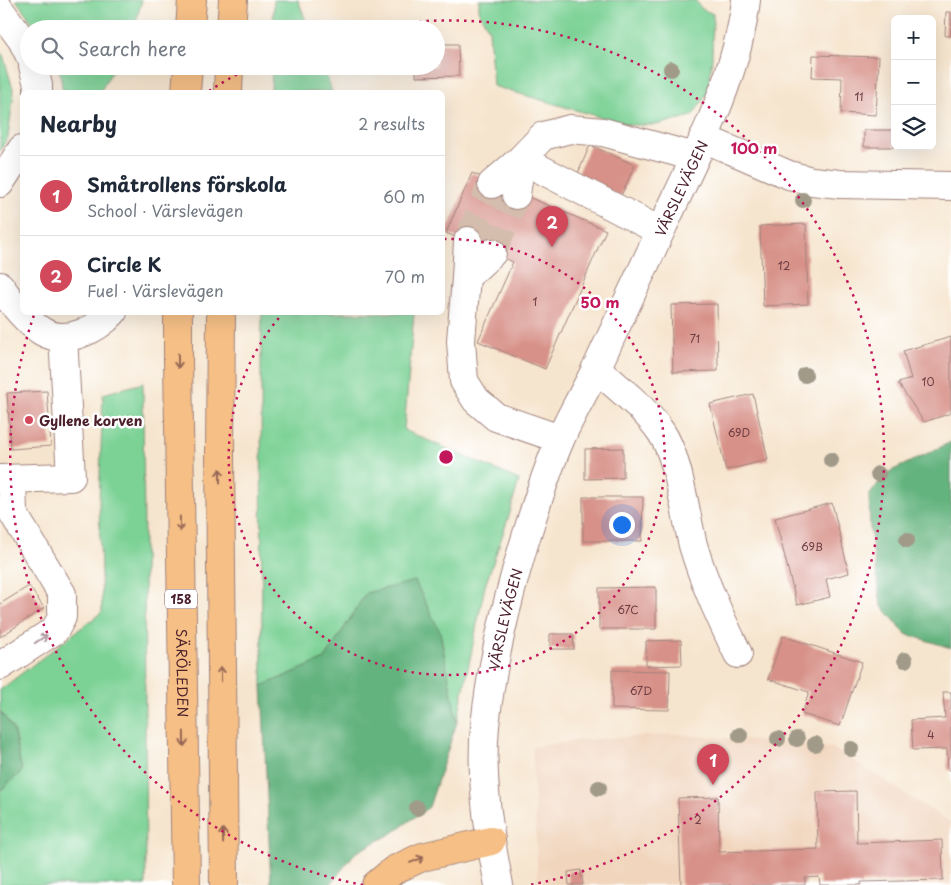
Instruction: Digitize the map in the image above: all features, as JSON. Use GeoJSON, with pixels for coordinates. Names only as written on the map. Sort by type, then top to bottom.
{"type":"FeatureCollection","features":[{"type":"Feature","properties":{"kind":"main road"},"geometry":{"type":"LineString","coordinates":[[191,20],[192,0]]}},
{"type":"Feature","properties":{"kind":"main road"},"geometry":{"type":"LineString","coordinates":[[232,20],[233,0]]}},
{"type":"Feature","properties":{"kind":"main road"},"geometry":{"type":"LineString","coordinates":[[186,90],[187,75]]}},
{"type":"Feature","properties":{"kind":"main road"},"geometry":{"type":"LineString","coordinates":[[228,90],[229,75]]}},
{"type":"Feature","properties":{"kind":"main road","name":"SÄRÖLEDEN"},"geometry":{"type":"LineString","coordinates":[[178,315],[186,885]]}},
{"type":"Feature","properties":{"kind":"main road"},"geometry":{"type":"LineString","coordinates":[[221,315],[220,456],[224,885]]}},
{"type":"Feature","properties":{"kind":"main road"},"geometry":{"type":"LineString","coordinates":[[376,885],[394,870],[422,857],[491,841]]}},
{"type":"Feature","properties":{"kind":"street","name":"VÄRSLEVÄGEN"},"geometry":{"type":"LineString","coordinates":[[499,885],[491,841],[486,794],[485,726],[496,654],[509,594],[540,490],[560,439],[596,368],[660,231],[699,147],[724,86],[738,46],[744,21],[746,0]]}},
{"type":"Feature","properties":{"kind":"street"},"geometry":{"type":"LineString","coordinates":[[0,10],[20,37]]}},
{"type":"Feature","properties":{"kind":"street"},"geometry":{"type":"LineString","coordinates":[[36,75],[38,90]]}},
{"type":"Feature","properties":{"kind":"street"},"geometry":{"type":"LineString","coordinates":[[504,189],[521,159],[543,136],[570,129],[603,132],[699,147],[812,181],[840,184],[951,186]]}},
{"type":"Feature","properties":{"kind":"street"},"geometry":{"type":"LineString","coordinates":[[0,184],[20,152]]}},
{"type":"Feature","properties":{"kind":"street"},"geometry":{"type":"LineString","coordinates":[[521,159],[660,231]]}},
{"type":"Feature","properties":{"kind":"street"},"geometry":{"type":"LineString","coordinates":[[468,241],[461,341],[464,381],[476,400],[496,417],[560,439]]}},
{"type":"Feature","properties":{"kind":"street"},"geometry":{"type":"LineString","coordinates":[[466,277],[492,253]]}},
{"type":"Feature","properties":{"kind":"street"},"geometry":{"type":"LineString","coordinates":[[0,286],[20,311]]}},
{"type":"Feature","properties":{"kind":"street"},"geometry":{"type":"LineString","coordinates":[[24,315],[44,332],[64,337],[82,334],[101,317]]}},
{"type":"Feature","properties":{"kind":"street"},"geometry":{"type":"LineString","coordinates":[[0,666],[55,630],[62,617],[62,594],[7,521],[6,479],[71,477],[64,337]]}},
{"type":"Feature","properties":{"kind":"street"},"geometry":{"type":"LineString","coordinates":[[596,368],[648,415],[662,433],[672,455],[694,547],[718,611],[738,654]]}},
{"type":"Feature","properties":{"kind":"shaded area"},"geometry":{"type":"Polygon","coordinates":[[[676,734],[833,748],[951,823],[951,885],[820,885],[819,877],[806,878],[805,885],[538,885],[532,747],[581,740],[676,734]]]}},
{"type":"Feature","properties":{"kind":"green space"},"geometry":{"type":"Polygon","coordinates":[[[16,0],[142,0],[136,20],[30,20],[16,0]]]}},
{"type":"Feature","properties":{"kind":"green space"},"geometry":{"type":"Polygon","coordinates":[[[274,0],[298,0],[306,20],[273,20],[274,0]]]}},
{"type":"Feature","properties":{"kind":"green space"},"geometry":{"type":"Polygon","coordinates":[[[479,0],[695,0],[702,9],[713,14],[712,59],[708,93],[692,116],[656,125],[627,125],[493,86],[489,30],[479,12],[479,0]]]}},
{"type":"Feature","properties":{"kind":"green space"},"geometry":{"type":"Polygon","coordinates":[[[0,53],[3,55],[14,92],[8,137],[0,151],[0,53]]]}},
{"type":"Feature","properties":{"kind":"green space"},"geometry":{"type":"Polygon","coordinates":[[[60,75],[110,75],[101,90],[63,90],[60,75]]]}},
{"type":"Feature","properties":{"kind":"green space"},"geometry":{"type":"Polygon","coordinates":[[[272,75],[326,75],[331,90],[271,90],[272,75]]]}},
{"type":"Feature","properties":{"kind":"green space"},"geometry":{"type":"Polygon","coordinates":[[[262,315],[414,315],[404,430],[519,480],[485,586],[457,722],[440,632],[366,593],[325,659],[262,686],[262,315]]]}},
{"type":"Feature","properties":{"kind":"green space"},"geometry":{"type":"Polygon","coordinates":[[[143,383],[146,885],[0,885],[0,791],[22,771],[13,729],[0,711],[0,690],[102,612],[99,502],[103,394],[143,383]]]}},
{"type":"Feature","properties":{"kind":"green space"},"geometry":{"type":"Polygon","coordinates":[[[951,442],[951,648],[906,634],[881,605],[870,529],[869,496],[885,474],[951,442]]]}},
{"type":"Feature","properties":{"kind":"green space"},"geometry":{"type":"Polygon","coordinates":[[[415,581],[440,632],[457,722],[429,807],[391,834],[355,853],[330,885],[271,885],[262,686],[325,659],[366,593],[415,581]]]}},
{"type":"Feature","properties":{"kind":"green space"},"geometry":{"type":"Polygon","coordinates":[[[0,711],[13,729],[22,771],[0,791],[0,711]]]}},
{"type":"Feature","properties":{"kind":"building"},"geometry":{"type":"Polygon","coordinates":[[[946,12],[951,12],[951,36],[945,36],[946,12]]]}},
{"type":"Feature","properties":{"kind":"building"},"geometry":{"type":"Polygon","coordinates":[[[445,44],[458,44],[459,76],[416,77],[416,75],[445,75],[445,44]]]}},
{"type":"Feature","properties":{"kind":"building"},"geometry":{"type":"Polygon","coordinates":[[[813,55],[879,57],[876,115],[841,113],[842,78],[812,77],[813,55]]]}},
{"type":"Feature","properties":{"kind":"building"},"geometry":{"type":"Polygon","coordinates":[[[864,130],[891,130],[891,147],[864,147],[864,130]]]}},
{"type":"Feature","properties":{"kind":"building"},"geometry":{"type":"Polygon","coordinates":[[[590,145],[635,165],[620,198],[576,178],[590,145]]]}},
{"type":"Feature","properties":{"kind":"building"},"geometry":{"type":"Polygon","coordinates":[[[472,173],[606,230],[545,369],[478,341],[513,262],[446,233],[472,173]]]}},
{"type":"Feature","properties":{"kind":"building"},"geometry":{"type":"Polygon","coordinates":[[[806,224],[808,304],[763,306],[760,226],[806,224]]]}},
{"type":"Feature","properties":{"kind":"building"},"geometry":{"type":"Polygon","coordinates":[[[717,304],[718,371],[673,372],[671,305],[717,304]]]}},
{"type":"Feature","properties":{"kind":"building"},"geometry":{"type":"Polygon","coordinates":[[[951,337],[951,413],[924,422],[898,383],[911,379],[903,351],[951,337]]]}},
{"type":"Feature","properties":{"kind":"building","name":"Gyllene korven"},"geometry":{"type":"Polygon","coordinates":[[[47,391],[51,446],[11,449],[7,393],[47,391]]]}},
{"type":"Feature","properties":{"kind":"building"},"geometry":{"type":"Polygon","coordinates":[[[753,394],[768,460],[726,470],[710,404],[753,394]]]}},
{"type":"Feature","properties":{"kind":"building"},"geometry":{"type":"Polygon","coordinates":[[[623,448],[623,478],[585,479],[585,449],[623,448]]]}},
{"type":"Feature","properties":{"kind":"building"},"geometry":{"type":"Polygon","coordinates":[[[583,497],[643,497],[642,541],[583,541],[583,497]]]}},
{"type":"Feature","properties":{"kind":"building"},"geometry":{"type":"Polygon","coordinates":[[[832,503],[849,573],[826,579],[830,597],[797,605],[775,518],[832,503]]]}},
{"type":"Feature","properties":{"kind":"building"},"geometry":{"type":"Polygon","coordinates":[[[29,586],[44,608],[0,637],[0,604],[29,586]]]}},
{"type":"Feature","properties":{"kind":"building"},"geometry":{"type":"Polygon","coordinates":[[[656,587],[656,629],[599,629],[599,588],[656,587]]]}},
{"type":"Feature","properties":{"kind":"building"},"geometry":{"type":"Polygon","coordinates":[[[550,634],[573,634],[574,649],[550,649],[550,634]]]}},
{"type":"Feature","properties":{"kind":"building"},"geometry":{"type":"Polygon","coordinates":[[[783,636],[862,662],[840,726],[802,714],[809,692],[768,679],[783,636]]]}},
{"type":"Feature","properties":{"kind":"building"},"geometry":{"type":"Polygon","coordinates":[[[681,640],[682,665],[646,666],[646,641],[681,640]]]}},
{"type":"Feature","properties":{"kind":"building"},"geometry":{"type":"Polygon","coordinates":[[[612,670],[670,671],[669,710],[612,709],[612,670]]]}},
{"type":"Feature","properties":{"kind":"building"},"geometry":{"type":"Polygon","coordinates":[[[943,692],[951,692],[951,770],[948,770],[947,749],[913,750],[911,720],[945,718],[943,692]]]}},
{"type":"Feature","properties":{"kind":"building"},"geometry":{"type":"Polygon","coordinates":[[[856,791],[857,843],[942,840],[943,880],[861,882],[861,885],[820,885],[819,877],[805,878],[805,885],[681,885],[678,798],[718,797],[719,852],[818,849],[817,792],[856,791]]]}},
{"type":"Feature","properties":{"kind":"building"},"geometry":{"type":"Polygon","coordinates":[[[581,870],[583,885],[569,885],[568,872],[581,870]]]}},
{"type":"Feature","properties":{"kind":"tunnel"},"geometry":{"type":"LineString","coordinates":[[468,241],[492,184]]}},
{"type":"Feature","properties":{"kind":"tunnel"},"geometry":{"type":"LineString","coordinates":[[492,253],[516,195]]}},
{"type":"Feature","properties":{"kind":"place","name":"Circle K"},"geometry":{"type":"Point","coordinates":[552,247]}},
{"type":"Feature","properties":{"kind":"place","name":"Gyllene korven"},"geometry":{"type":"Point","coordinates":[29,420]}},
{"type":"Feature","properties":{"kind":"place","name":"Småtrollens förskola"},"geometry":{"type":"Point","coordinates":[713,785]}}]}
